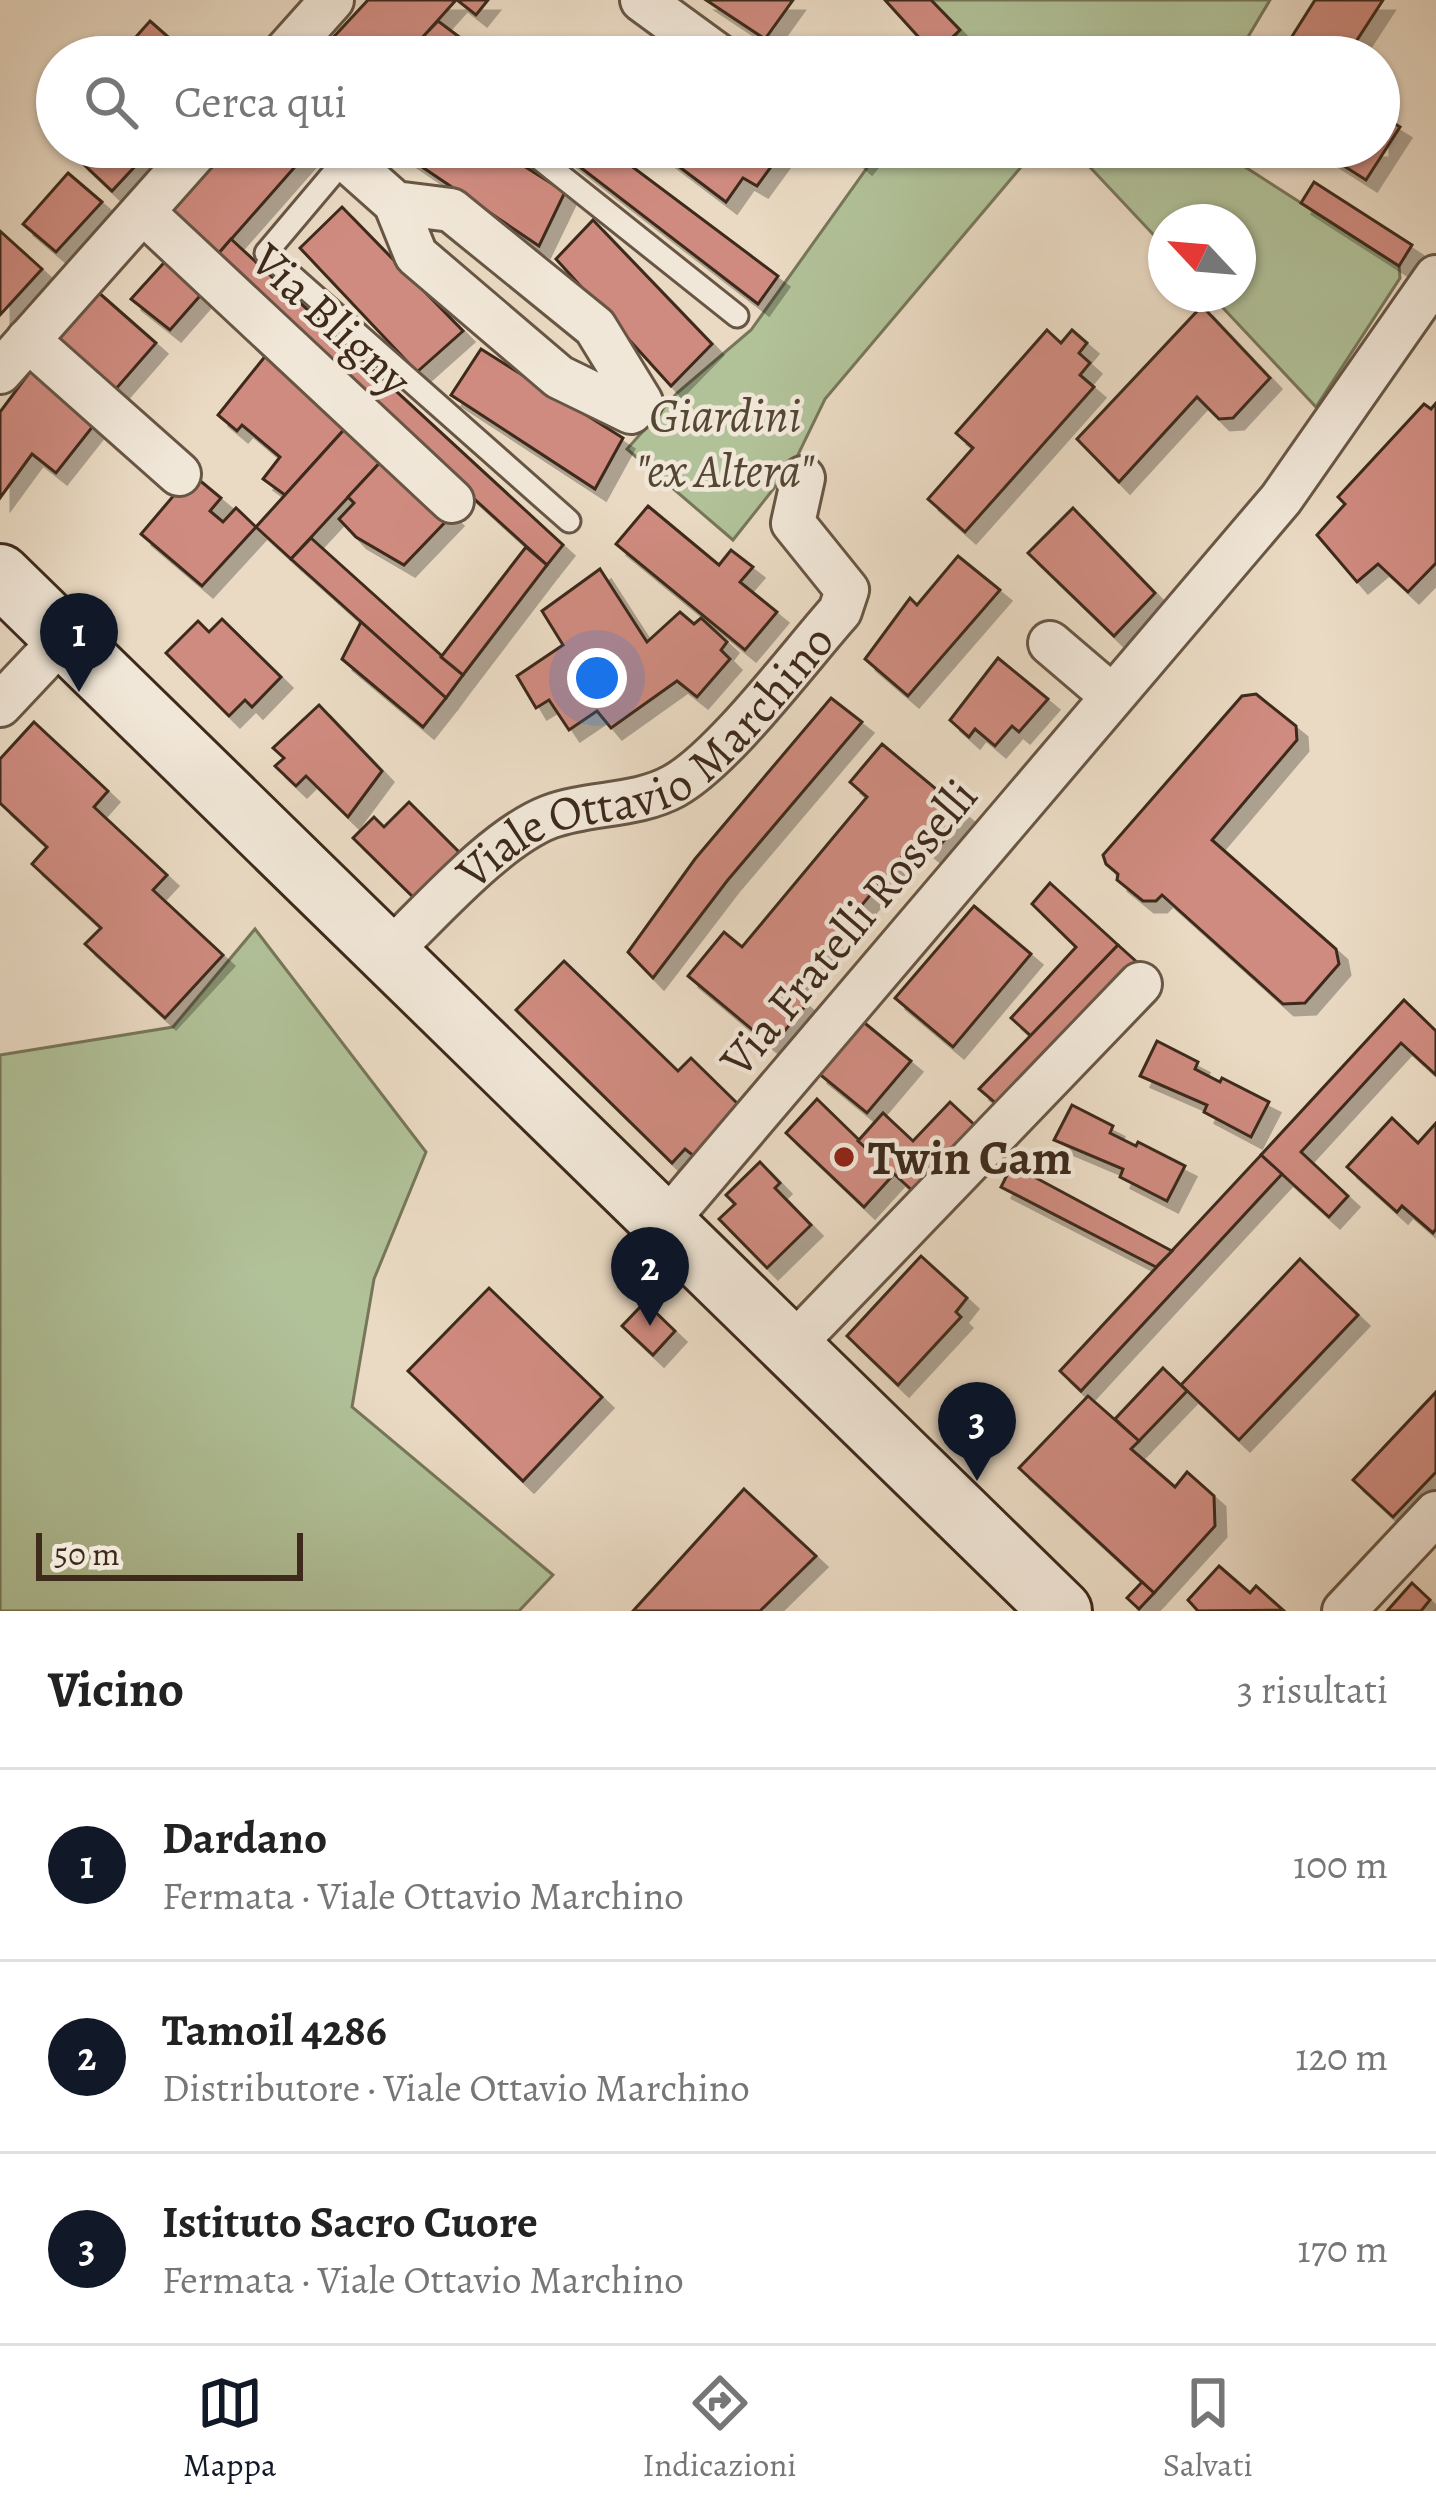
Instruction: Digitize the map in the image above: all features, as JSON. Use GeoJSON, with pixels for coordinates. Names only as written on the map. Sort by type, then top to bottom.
{"type":"FeatureCollection","features":[{"type":"Feature","properties":{"kind":"street"},"geometry":{"type":"LineString","coordinates":[[300,36],[332,0]]}},
{"type":"Feature","properties":{"kind":"street"},"geometry":{"type":"LineString","coordinates":[[642,0],[691,36]]}},
{"type":"Feature","properties":{"kind":"street"},"geometry":{"type":"LineString","coordinates":[[0,372],[181,168]]}},
{"type":"Feature","properties":{"kind":"street"},"geometry":{"type":"LineString","coordinates":[[361,168],[395,203],[416,255],[559,377],[631,412],[641,402],[595,327],[451,210],[395,203]]}},
{"type":"Feature","properties":{"kind":"street","name":"Via Bligny"},"geometry":{"type":"LineString","coordinates":[[142,212],[452,501]]}},
{"type":"Feature","properties":{"kind":"street","name":"Via Fratelli Rosselli"},"geometry":{"type":"LineString","coordinates":[[663,1225],[1281,500],[1436,277]]}},
{"type":"Feature","properties":{"kind":"street"},"geometry":{"type":"LineString","coordinates":[[28,340],[179,474]]}},
{"type":"Feature","properties":{"kind":"street","name":"Viale Ottavio Marchino"},"geometry":{"type":"LineString","coordinates":[[387,954],[506,842],[548,818],[641,799],[676,785],[720,746],[825,628],[847,600],[847,590],[793,523],[803,478]]}},
{"type":"Feature","properties":{"kind":"street"},"geometry":{"type":"LineString","coordinates":[[0,574],[1061,1611]]}},
{"type":"Feature","properties":{"kind":"street"},"geometry":{"type":"LineString","coordinates":[[0,705],[64,637]]}},
{"type":"Feature","properties":{"kind":"street"},"geometry":{"type":"LineString","coordinates":[[1050,644],[1112,696]]}},
{"type":"Feature","properties":{"kind":"street"},"geometry":{"type":"LineString","coordinates":[[790,1348],[1140,984]]}},
{"type":"Feature","properties":{"kind":"street"},"geometry":{"type":"LineString","coordinates":[[1344,1611],[1436,1513]]}},
{"type":"Feature","properties":{"kind":"lane"},"geometry":{"type":"LineString","coordinates":[[331,168],[266,254],[569,521]]}},
{"type":"Feature","properties":{"kind":"lane"},"geometry":{"type":"LineString","coordinates":[[551,168],[737,316]]}},
{"type":"Feature","properties":{"kind":"green space"},"geometry":{"type":"Polygon","coordinates":[[[931,0],[1270,0],[1249,36],[955,36],[959,30],[931,0]]]}},
{"type":"Feature","properties":{"kind":"green space","name":"Giardini \"ex Altera\""},"geometry":{"type":"Polygon","coordinates":[[[867,168],[1020,168],[825,399],[794,463],[733,540],[627,449],[677,393],[751,330],[867,168]]]}},
{"type":"Feature","properties":{"kind":"green space"},"geometry":{"type":"Polygon","coordinates":[[[1091,168],[1247,168],[1399,266],[1400,278],[1316,407],[1227,312],[1256,312],[1256,204],[1148,204],[1148,229],[1091,168]]]}},
{"type":"Feature","properties":{"kind":"green space"},"geometry":{"type":"Polygon","coordinates":[[[255,929],[426,1152],[374,1279],[352,1407],[553,1575],[519,1611],[0,1611],[0,1055],[173,1027],[255,929]]]}},
{"type":"Feature","properties":{"kind":"building"},"geometry":{"type":"Polygon","coordinates":[[[368,0],[456,0],[424,36],[335,36],[368,0]]]}},
{"type":"Feature","properties":{"kind":"building"},"geometry":{"type":"Polygon","coordinates":[[[457,0],[488,0],[476,15],[457,0]]]}},
{"type":"Feature","properties":{"kind":"building"},"geometry":{"type":"Polygon","coordinates":[[[706,0],[793,0],[767,36],[706,0]]]}},
{"type":"Feature","properties":{"kind":"building"},"geometry":{"type":"Polygon","coordinates":[[[885,0],[931,0],[960,30],[954,36],[918,36],[885,0]]]}},
{"type":"Feature","properties":{"kind":"building"},"geometry":{"type":"Polygon","coordinates":[[[1315,0],[1383,0],[1360,36],[1292,36],[1315,0]]]}},
{"type":"Feature","properties":{"kind":"building"},"geometry":{"type":"Polygon","coordinates":[[[150,21],[167,36],[137,36],[150,21]]]}},
{"type":"Feature","properties":{"kind":"building"},"geometry":{"type":"Polygon","coordinates":[[[438,21],[458,36],[424,36],[438,21]]]}},
{"type":"Feature","properties":{"kind":"building"},"geometry":{"type":"Polygon","coordinates":[[[88,168],[133,168],[112,191],[88,168]]]}},
{"type":"Feature","properties":{"kind":"building"},"geometry":{"type":"Polygon","coordinates":[[[211,168],[294,168],[212,261],[165,217],[211,168]]]}},
{"type":"Feature","properties":{"kind":"building"},"geometry":{"type":"Polygon","coordinates":[[[424,168],[527,168],[565,192],[539,246],[424,168]]]}},
{"type":"Feature","properties":{"kind":"building"},"geometry":{"type":"Polygon","coordinates":[[[581,168],[634,168],[778,276],[758,304],[581,168]]]}},
{"type":"Feature","properties":{"kind":"building"},"geometry":{"type":"Polygon","coordinates":[[[681,168],[770,168],[757,186],[743,178],[726,202],[681,168]]]}},
{"type":"Feature","properties":{"kind":"building"},"geometry":{"type":"Polygon","coordinates":[[[1347,168],[1374,168],[1366,180],[1347,168]]]}},
{"type":"Feature","properties":{"kind":"building"},"geometry":{"type":"Polygon","coordinates":[[[68,173],[102,202],[56,252],[23,224],[68,173]]]}},
{"type":"Feature","properties":{"kind":"building"},"geometry":{"type":"Polygon","coordinates":[[[1314,182],[1412,245],[1399,266],[1301,203],[1314,182]]]}},
{"type":"Feature","properties":{"kind":"building"},"geometry":{"type":"Polygon","coordinates":[[[342,207],[463,331],[417,372],[300,248],[342,207]]]}},
{"type":"Feature","properties":{"kind":"building"},"geometry":{"type":"Polygon","coordinates":[[[593,220],[712,344],[671,386],[556,259],[593,220]]]}},
{"type":"Feature","properties":{"kind":"building"},"geometry":{"type":"Polygon","coordinates":[[[0,231],[42,269],[0,315],[0,231]]]}},
{"type":"Feature","properties":{"kind":"building"},"geometry":{"type":"Polygon","coordinates":[[[231,239],[563,545],[547,565],[212,261],[231,239]]]}},
{"type":"Feature","properties":{"kind":"building"},"geometry":{"type":"Polygon","coordinates":[[[170,256],[206,289],[170,330],[131,299],[170,256]]]}},
{"type":"Feature","properties":{"kind":"building"},"geometry":{"type":"Polygon","coordinates":[[[98,292],[156,343],[108,398],[50,347],[98,292]]]}},
{"type":"Feature","properties":{"kind":"building"},"geometry":{"type":"Polygon","coordinates":[[[1196,312],[1208,312],[1270,378],[1233,418],[1219,419],[1197,397],[1119,482],[1077,439],[1196,312]]]}},
{"type":"Feature","properties":{"kind":"building"},"geometry":{"type":"Polygon","coordinates":[[[1047,330],[1061,343],[1072,330],[1087,343],[1079,353],[1090,363],[1080,375],[1094,387],[965,532],[928,499],[973,448],[956,433],[1047,330]]]}},
{"type":"Feature","properties":{"kind":"building"},"geometry":{"type":"Polygon","coordinates":[[[271,349],[351,422],[285,495],[263,479],[280,457],[242,425],[237,431],[218,415],[271,349]]]}},
{"type":"Feature","properties":{"kind":"building"},"geometry":{"type":"Polygon","coordinates":[[[481,349],[623,438],[595,489],[451,395],[481,349]]]}},
{"type":"Feature","properties":{"kind":"building"},"geometry":{"type":"Polygon","coordinates":[[[38,361],[101,416],[56,473],[32,454],[0,498],[0,412],[38,361]]]}},
{"type":"Feature","properties":{"kind":"building"},"geometry":{"type":"Polygon","coordinates":[[[1436,403],[1436,563],[1408,592],[1378,564],[1357,582],[1317,535],[1345,504],[1338,497],[1424,404],[1431,409],[1436,403]]]}},
{"type":"Feature","properties":{"kind":"building"},"geometry":{"type":"Polygon","coordinates":[[[351,422],[387,455],[291,559],[256,527],[351,422]]]}},
{"type":"Feature","properties":{"kind":"building"},"geometry":{"type":"Polygon","coordinates":[[[387,455],[452,515],[404,565],[356,537],[339,519],[354,503],[348,497],[387,455]]]}},
{"type":"Feature","properties":{"kind":"building"},"geometry":{"type":"Polygon","coordinates":[[[192,474],[221,498],[210,511],[223,522],[236,508],[256,527],[202,586],[141,534],[192,474]]]}},
{"type":"Feature","properties":{"kind":"building"},"geometry":{"type":"Polygon","coordinates":[[[648,506],[719,565],[731,550],[753,567],[740,582],[777,612],[745,650],[616,544],[648,506]]]}},
{"type":"Feature","properties":{"kind":"building"},"geometry":{"type":"Polygon","coordinates":[[[1073,508],[1155,593],[1114,636],[1028,553],[1073,508]]]}},
{"type":"Feature","properties":{"kind":"building"},"geometry":{"type":"Polygon","coordinates":[[[311,538],[463,675],[446,698],[291,559],[311,538]]]}},
{"type":"Feature","properties":{"kind":"building"},"geometry":{"type":"Polygon","coordinates":[[[526,547],[547,565],[463,675],[441,657],[526,547]]]}},
{"type":"Feature","properties":{"kind":"building"},"geometry":{"type":"Polygon","coordinates":[[[958,556],[1000,590],[908,696],[865,659],[910,598],[917,605],[958,556]]]}},
{"type":"Feature","properties":{"kind":"building"},"geometry":{"type":"Polygon","coordinates":[[[600,569],[647,642],[680,612],[694,624],[701,618],[727,642],[721,650],[730,659],[697,697],[677,681],[611,728],[597,711],[569,730],[549,700],[536,708],[517,676],[563,645],[542,611],[600,569]]]}},
{"type":"Feature","properties":{"kind":"building"},"geometry":{"type":"Polygon","coordinates":[[[222,619],[281,677],[252,707],[245,700],[229,716],[166,653],[198,621],[209,632],[222,619]]]}},
{"type":"Feature","properties":{"kind":"building"},"geometry":{"type":"Polygon","coordinates":[[[361,622],[446,698],[423,727],[342,659],[361,622]]]}},
{"type":"Feature","properties":{"kind":"building"},"geometry":{"type":"Polygon","coordinates":[[[998,658],[1048,699],[1019,732],[1012,726],[995,746],[975,729],[969,737],[950,720],[998,658]]]}},
{"type":"Feature","properties":{"kind":"building"},"geometry":{"type":"Polygon","coordinates":[[[1256,694],[1296,726],[1297,740],[1212,840],[1336,949],[1339,964],[1305,1003],[1283,1004],[1162,895],[1156,901],[1143,901],[1117,880],[1118,874],[1103,855],[1242,696],[1256,694]]]}},
{"type":"Feature","properties":{"kind":"building"},"geometry":{"type":"Polygon","coordinates":[[[831,698],[862,722],[727,881],[653,978],[628,952],[695,859],[831,698]]]}},
{"type":"Feature","properties":{"kind":"building"},"geometry":{"type":"Polygon","coordinates":[[[319,705],[382,771],[348,817],[306,776],[296,786],[275,766],[284,758],[273,748],[319,705]]]}},
{"type":"Feature","properties":{"kind":"building"},"geometry":{"type":"Polygon","coordinates":[[[34,722],[108,791],[94,807],[167,875],[153,890],[223,955],[165,1018],[85,944],[101,928],[32,864],[47,847],[0,803],[0,759],[34,722]]]}},
{"type":"Feature","properties":{"kind":"building"},"geometry":{"type":"Polygon","coordinates":[[[882,744],[966,814],[933,854],[916,840],[791,990],[807,1004],[772,1046],[688,976],[724,932],[742,947],[867,797],[850,782],[882,744]]]}},
{"type":"Feature","properties":{"kind":"building"},"geometry":{"type":"Polygon","coordinates":[[[409,802],[459,852],[414,898],[353,838],[374,817],[384,827],[409,802]]]}},
{"type":"Feature","properties":{"kind":"building"},"geometry":{"type":"Polygon","coordinates":[[[1050,883],[1118,945],[1031,1036],[1011,1018],[1076,947],[1032,904],[1050,883]]]}},
{"type":"Feature","properties":{"kind":"building"},"geometry":{"type":"Polygon","coordinates":[[[974,906],[1031,954],[953,1047],[895,998],[974,906]]]}},
{"type":"Feature","properties":{"kind":"building"},"geometry":{"type":"Polygon","coordinates":[[[1118,945],[1138,963],[1000,1107],[979,1089],[1118,945]]]}},
{"type":"Feature","properties":{"kind":"building"},"geometry":{"type":"Polygon","coordinates":[[[564,961],[678,1071],[691,1058],[740,1106],[695,1157],[685,1149],[672,1163],[516,1010],[564,961]]]}},
{"type":"Feature","properties":{"kind":"building"},"geometry":{"type":"Polygon","coordinates":[[[1404,1000],[1436,1031],[1436,1075],[1401,1043],[1301,1152],[1348,1196],[1329,1217],[1261,1155],[1404,1000]]]}},
{"type":"Feature","properties":{"kind":"building"},"geometry":{"type":"Polygon","coordinates":[[[861,1020],[911,1061],[867,1113],[817,1072],[861,1020]]]}},
{"type":"Feature","properties":{"kind":"building"},"geometry":{"type":"Polygon","coordinates":[[[1157,1041],[1198,1062],[1195,1069],[1269,1102],[1251,1137],[1204,1112],[1207,1105],[1140,1076],[1157,1041]]]}},
{"type":"Feature","properties":{"kind":"building","name":"Twin Cam"},"geometry":{"type":"Polygon","coordinates":[[[817,1099],[894,1174],[864,1207],[786,1133],[817,1099]]]}},
{"type":"Feature","properties":{"kind":"building"},"geometry":{"type":"Polygon","coordinates":[[[950,1102],[979,1129],[916,1194],[858,1141],[883,1113],[913,1141],[950,1102]]]}},
{"type":"Feature","properties":{"kind":"building"},"geometry":{"type":"Polygon","coordinates":[[[1072,1105],[1113,1126],[1110,1133],[1185,1166],[1167,1201],[1120,1177],[1123,1169],[1054,1140],[1072,1105]]]}},
{"type":"Feature","properties":{"kind":"building"},"geometry":{"type":"Polygon","coordinates":[[[1392,1118],[1418,1143],[1436,1123],[1433,1233],[1402,1206],[1397,1212],[1347,1167],[1392,1118]]]}},
{"type":"Feature","properties":{"kind":"building"},"geometry":{"type":"Polygon","coordinates":[[[1261,1155],[1282,1174],[1081,1391],[1060,1371],[1261,1155]]]}},
{"type":"Feature","properties":{"kind":"building"},"geometry":{"type":"Polygon","coordinates":[[[760,1162],[780,1183],[775,1188],[811,1225],[767,1268],[719,1219],[735,1204],[726,1195],[760,1162]]]}},
{"type":"Feature","properties":{"kind":"building"},"geometry":{"type":"Polygon","coordinates":[[[1012,1165],[1172,1251],[1156,1267],[1001,1187],[1012,1165]]]}},
{"type":"Feature","properties":{"kind":"building"},"geometry":{"type":"Polygon","coordinates":[[[921,1256],[967,1298],[956,1312],[961,1317],[898,1385],[847,1336],[921,1256]]]}},
{"type":"Feature","properties":{"kind":"building"},"geometry":{"type":"Polygon","coordinates":[[[1300,1259],[1358,1315],[1239,1440],[1181,1385],[1300,1259]]]}},
{"type":"Feature","properties":{"kind":"building"},"geometry":{"type":"Polygon","coordinates":[[[489,1288],[602,1397],[523,1481],[408,1371],[489,1288]]]}},
{"type":"Feature","properties":{"kind":"building"},"geometry":{"type":"Polygon","coordinates":[[[645,1302],[675,1331],[653,1355],[622,1326],[645,1302]]]}},
{"type":"Feature","properties":{"kind":"building"},"geometry":{"type":"Polygon","coordinates":[[[1163,1368],[1187,1391],[1139,1441],[1115,1419],[1163,1368]]]}},
{"type":"Feature","properties":{"kind":"building"},"geometry":{"type":"Polygon","coordinates":[[[1436,1392],[1436,1472],[1393,1517],[1353,1480],[1436,1392]]]}},
{"type":"Feature","properties":{"kind":"building"},"geometry":{"type":"Polygon","coordinates":[[[1088,1396],[1139,1441],[1131,1449],[1175,1487],[1187,1472],[1214,1496],[1215,1526],[1154,1593],[1019,1468],[1088,1396]]]}},
{"type":"Feature","properties":{"kind":"building"},"geometry":{"type":"Polygon","coordinates":[[[744,1489],[816,1556],[760,1611],[633,1611],[744,1489]]]}},
{"type":"Feature","properties":{"kind":"building"},"geometry":{"type":"Polygon","coordinates":[[[1219,1566],[1250,1593],[1256,1586],[1283,1610],[1198,1611],[1188,1600],[1219,1566]]]}},
{"type":"Feature","properties":{"kind":"building"},"geometry":{"type":"Polygon","coordinates":[[[1142,1582],[1154,1593],[1139,1609],[1127,1598],[1142,1582]]]}},
{"type":"Feature","properties":{"kind":"building"},"geometry":{"type":"Polygon","coordinates":[[[1412,1583],[1430,1600],[1421,1611],[1387,1611],[1412,1583]]]}},
{"type":"Feature","properties":{"kind":"place","name":"Dardano"},"geometry":{"type":"Point","coordinates":[79,692]}},
{"type":"Feature","properties":{"kind":"place","name":"Twin Cam"},"geometry":{"type":"Point","coordinates":[844,1157]}},
{"type":"Feature","properties":{"kind":"place","name":"Tamoil 4286"},"geometry":{"type":"Point","coordinates":[650,1326]}},
{"type":"Feature","properties":{"kind":"place","name":"Istituto Sacro Cuore"},"geometry":{"type":"Point","coordinates":[977,1481]}}]}
